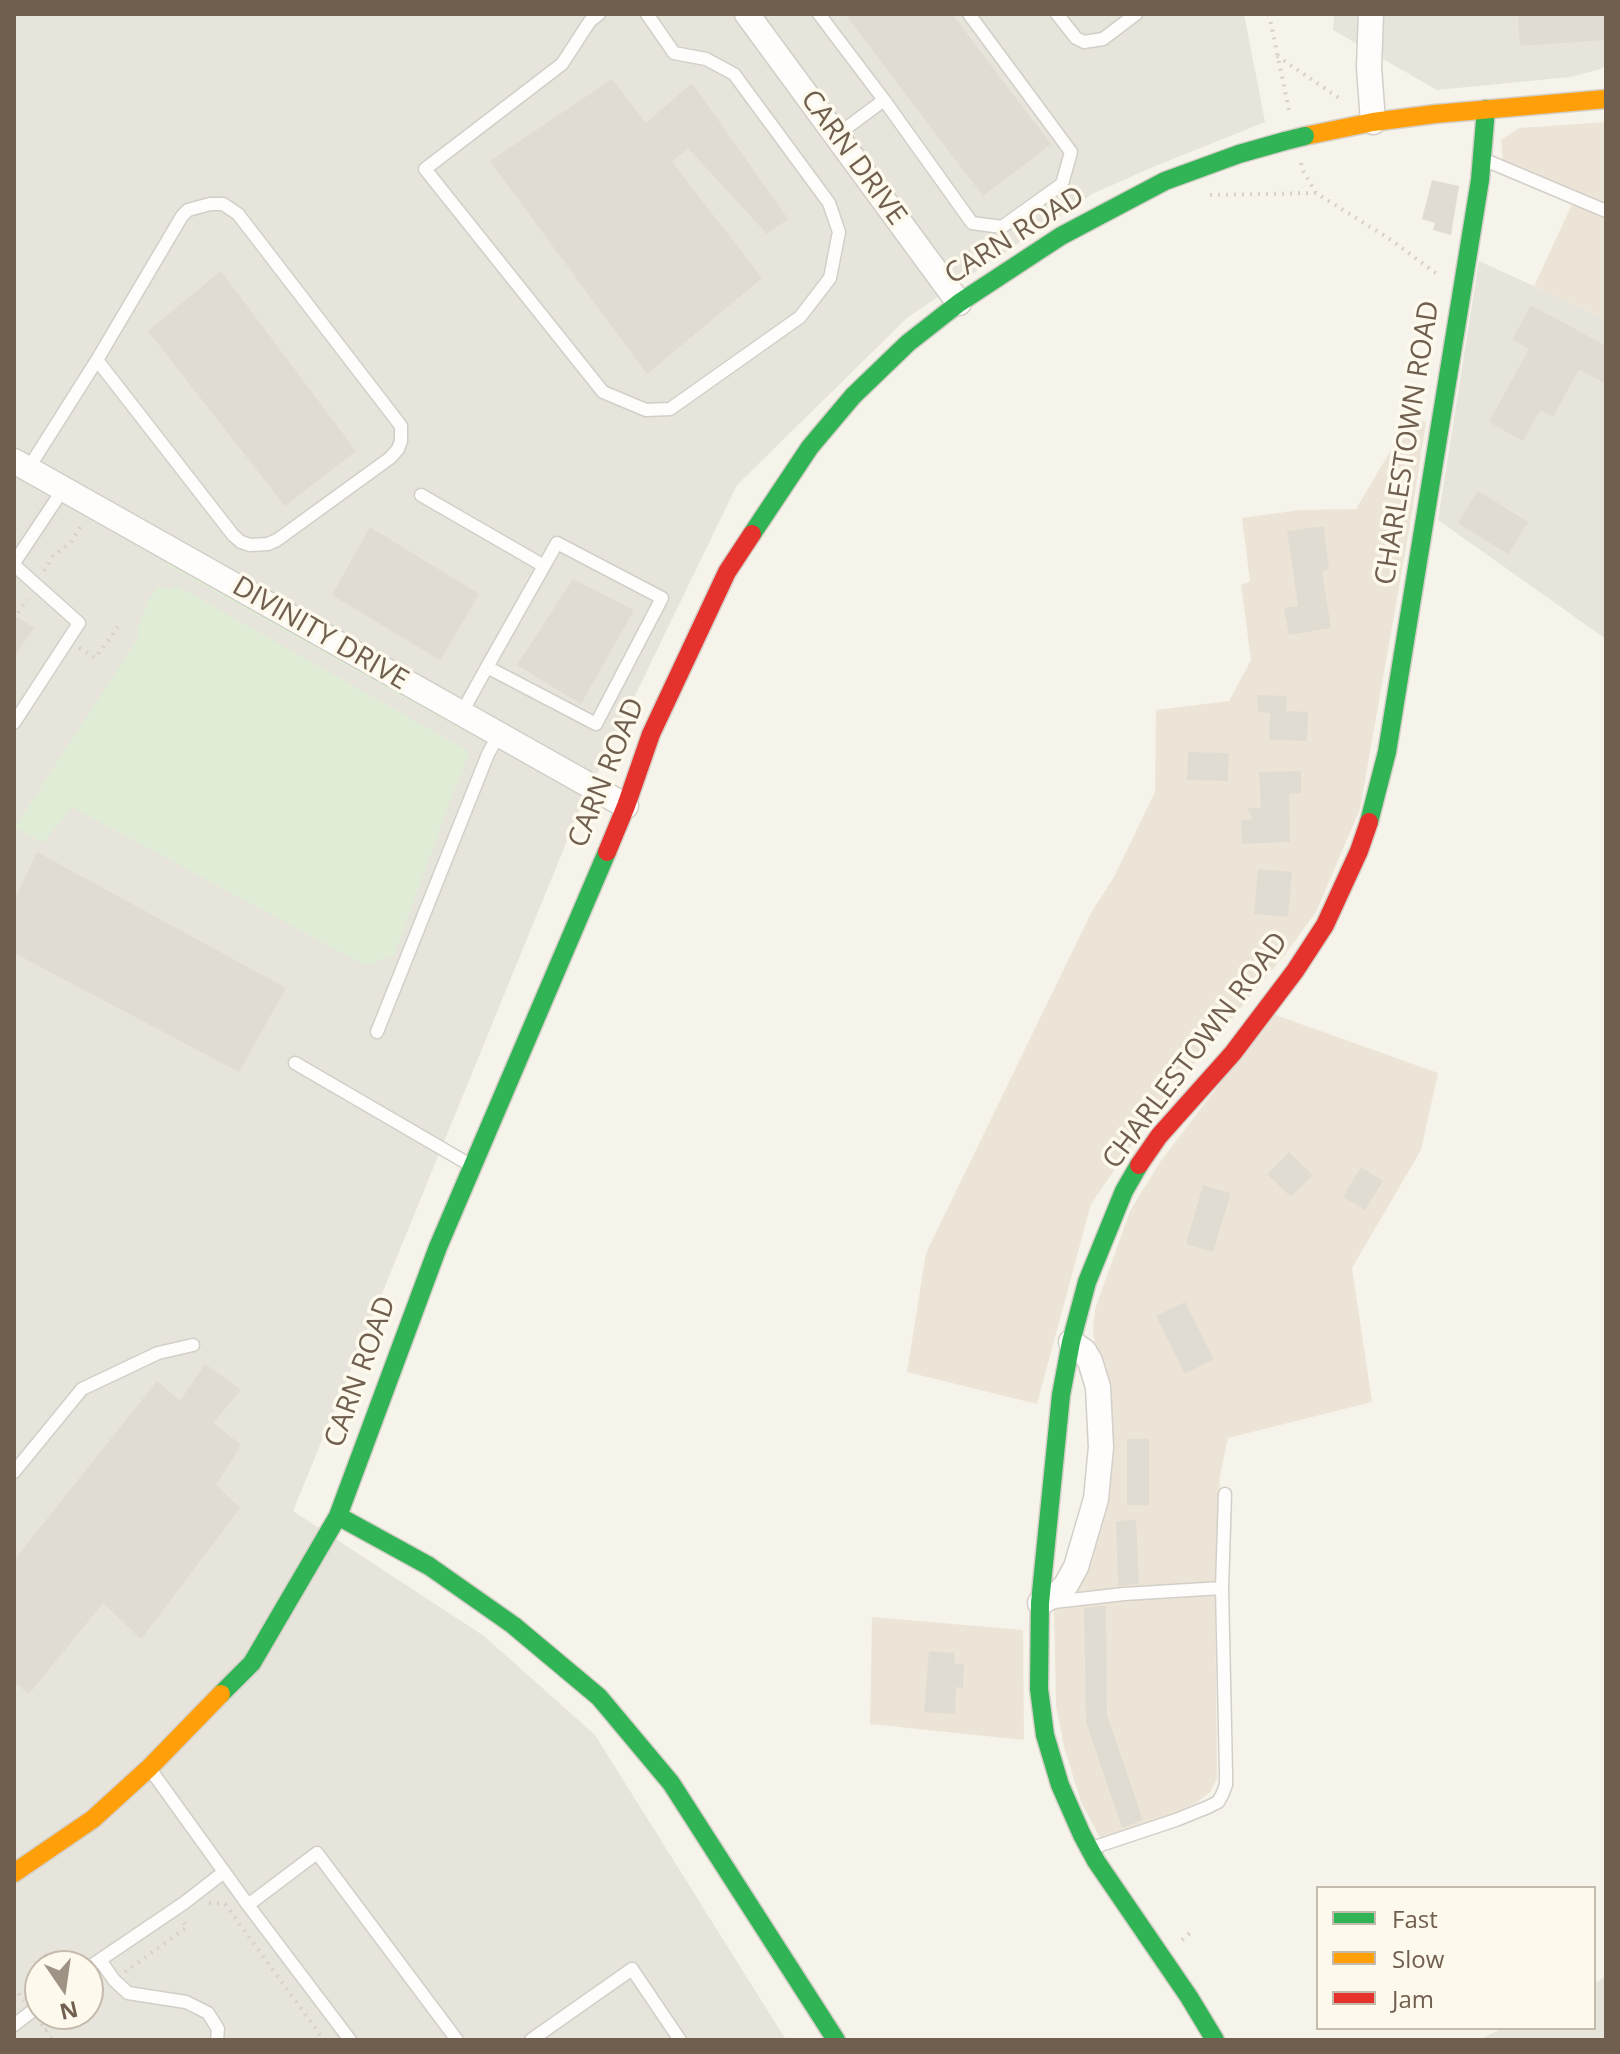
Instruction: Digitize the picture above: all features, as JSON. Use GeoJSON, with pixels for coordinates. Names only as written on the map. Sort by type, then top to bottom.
{"type":"FeatureCollection","features":[{"type":"Feature","properties":{"kind":"main road","name":"CARN ROAD"},"geometry":{"type":"LineString","coordinates":[[14,1872],[93,1819],[149,1768],[252,1663],[338,1516],[432,1261],[626,806],[651,734],[727,572],[810,447],[853,396],[908,343],[959,303],[1061,236],[1165,181],[1294,135],[1373,122],[1606,99]]}},
{"type":"Feature","properties":{"kind":"main road","name":"CHARLESTOWN ROAD"},"geometry":{"type":"LineString","coordinates":[[1215,2040],[1089,1849],[1060,1785],[1045,1735],[1039,1689],[1040,1603],[1061,1395],[1087,1282],[1124,1191],[1159,1136],[1233,1053],[1295,971],[1325,925],[1359,851],[1373,810],[1387,752],[1462,292],[1480,180],[1486,109]]}},
{"type":"Feature","properties":{"kind":"main road"},"geometry":{"type":"LineString","coordinates":[[338,1516],[429,1566],[513,1625],[599,1697],[671,1783],[836,2040]]}},
{"type":"Feature","properties":{"kind":"street","name":"CARN DRIVE"},"geometry":{"type":"LineString","coordinates":[[747,14],[959,303]]}},
{"type":"Feature","properties":{"kind":"street"},"geometry":{"type":"LineString","coordinates":[[1371,14],[1369,67],[1373,122]]}},
{"type":"Feature","properties":{"kind":"street","name":"DIVINITY DRIVE"},"geometry":{"type":"LineString","coordinates":[[21,465],[626,806]]}},
{"type":"Feature","properties":{"kind":"street"},"geometry":{"type":"LineString","coordinates":[[1040,1603],[1060,1592],[1076,1567],[1096,1499],[1101,1447],[1098,1387],[1084,1351],[1071,1342]]}},
{"type":"Feature","properties":{"kind":"lane"},"geometry":{"type":"LineString","coordinates":[[595,15],[562,64],[425,169],[603,392],[646,410],[670,409],[800,317],[830,278],[839,232],[829,203],[734,74],[706,59],[674,53],[647,14]]}},
{"type":"Feature","properties":{"kind":"lane"},"geometry":{"type":"LineString","coordinates":[[819,14],[972,223],[1002,227],[1062,184],[1071,152],[969,14]]}},
{"type":"Feature","properties":{"kind":"lane"},"geometry":{"type":"LineString","coordinates":[[1057,14],[1076,38],[1084,42],[1103,39],[1136,14]]}},
{"type":"Feature","properties":{"kind":"lane"},"geometry":{"type":"LineString","coordinates":[[837,135],[884,100]]}},
{"type":"Feature","properties":{"kind":"lane"},"geometry":{"type":"LineString","coordinates":[[1482,158],[1606,211]]}},
{"type":"Feature","properties":{"kind":"lane"},"geometry":{"type":"LineString","coordinates":[[21,465],[97,360],[182,216],[198,206],[223,204],[238,214],[401,426],[401,441],[390,458],[277,540],[250,545],[233,535],[97,360]]}},
{"type":"Feature","properties":{"kind":"lane"},"geometry":{"type":"LineString","coordinates":[[14,723],[79,623],[14,564],[64,488]]}},
{"type":"Feature","properties":{"kind":"lane"},"geometry":{"type":"LineString","coordinates":[[421,495],[544,566]]}},
{"type":"Feature","properties":{"kind":"lane"},"geometry":{"type":"LineString","coordinates":[[461,714],[487,667],[557,543],[662,598],[596,724],[487,667]]}},
{"type":"Feature","properties":{"kind":"lane"},"geometry":{"type":"LineString","coordinates":[[377,1032],[488,754],[499,734]]}},
{"type":"Feature","properties":{"kind":"lane"},"geometry":{"type":"LineString","coordinates":[[295,1063],[472,1166]]}},
{"type":"Feature","properties":{"kind":"lane"},"geometry":{"type":"LineString","coordinates":[[14,1472],[82,1389],[158,1353],[193,1345]]}},
{"type":"Feature","properties":{"kind":"lane"},"geometry":{"type":"LineString","coordinates":[[1089,1849],[1176,1820],[1218,1802],[1226,1785],[1222,1588],[1225,1494]]}},
{"type":"Feature","properties":{"kind":"lane"},"geometry":{"type":"LineString","coordinates":[[1040,1603],[1222,1588]]}},
{"type":"Feature","properties":{"kind":"lane"},"geometry":{"type":"LineString","coordinates":[[149,1768],[350,2040]]}},
{"type":"Feature","properties":{"kind":"lane"},"geometry":{"type":"LineString","coordinates":[[248,1905],[317,1853],[457,2040]]}},
{"type":"Feature","properties":{"kind":"lane"},"geometry":{"type":"LineString","coordinates":[[104,1957],[224,1872]]}},
{"type":"Feature","properties":{"kind":"lane"},"geometry":{"type":"LineString","coordinates":[[104,1966],[128,1993],[186,2002],[208,2013],[218,2029],[217,2040]]}},
{"type":"Feature","properties":{"kind":"lane"},"geometry":{"type":"LineString","coordinates":[[531,2040],[632,1969],[680,2040]]}},
{"type":"Feature","properties":{"kind":"path"},"geometry":{"type":"LineString","coordinates":[[1269,14],[1294,135]]}},
{"type":"Feature","properties":{"kind":"path"},"geometry":{"type":"LineString","coordinates":[[1277,56],[1373,122]]}},
{"type":"Feature","properties":{"kind":"path"},"geometry":{"type":"LineString","coordinates":[[1299,155],[1302,169],[1316,193],[1391,240],[1462,292]]}},
{"type":"Feature","properties":{"kind":"path"},"geometry":{"type":"LineString","coordinates":[[1201,192],[1213,196],[1316,193]]}},
{"type":"Feature","properties":{"kind":"path"},"geometry":{"type":"LineString","coordinates":[[18,613],[53,556],[72,541],[82,524]]}},
{"type":"Feature","properties":{"kind":"path"},"geometry":{"type":"LineString","coordinates":[[67,641],[95,658],[118,627]]}},
{"type":"Feature","properties":{"kind":"path"},"geometry":{"type":"LineString","coordinates":[[203,1903],[225,1904],[324,2040]]}},
{"type":"Feature","properties":{"kind":"path"},"geometry":{"type":"LineString","coordinates":[[104,1987],[187,1927],[181,1918]]}},
{"type":"Feature","properties":{"kind":"shaded area"},"geometry":{"type":"Polygon","coordinates":[[[14,14],[1244,14],[1265,122],[1092,194],[908,317],[737,485],[580,809],[293,1511],[484,1636],[595,1735],[786,2040],[14,2040],[14,14]]]}},
{"type":"Feature","properties":{"kind":"shaded area"},"geometry":{"type":"Polygon","coordinates":[[[1334,14],[1606,14],[1606,65],[1570,77],[1437,90],[1333,30],[1334,14]]]}},
{"type":"Feature","properties":{"kind":"shaded area"},"geometry":{"type":"Polygon","coordinates":[[[1606,122],[1606,319],[1534,286],[1574,200],[1503,163],[1501,140],[1519,128],[1606,122]]]}},
{"type":"Feature","properties":{"kind":"shaded area"},"geometry":{"type":"Polygon","coordinates":[[[1479,261],[1606,319],[1606,639],[1438,520],[1479,261]]]}},
{"type":"Feature","properties":{"kind":"shaded area"},"geometry":{"type":"Polygon","coordinates":[[[1410,418],[1426,422],[1360,809],[1316,912],[1287,952],[1155,1111],[1091,1204],[1037,1404],[907,1372],[926,1253],[1091,913],[1114,877],[1155,792],[1156,710],[1229,701],[1251,660],[1241,585],[1250,581],[1242,518],[1300,510],[1356,509],[1410,418]]]}},
{"type":"Feature","properties":{"kind":"shaded area"},"geometry":{"type":"Polygon","coordinates":[[[1273,1014],[1438,1073],[1421,1150],[1352,1268],[1372,1402],[1228,1438],[1220,1476],[1215,1579],[1217,1778],[1210,1792],[1196,1803],[1153,1822],[1100,1838],[1081,1802],[1064,1747],[1056,1706],[1054,1610],[1081,1577],[1096,1355],[1093,1329],[1095,1309],[1130,1211],[1160,1162],[1273,1014]]]}},
{"type":"Feature","properties":{"kind":"shaded area"},"geometry":{"type":"Polygon","coordinates":[[[872,1617],[1023,1630],[1024,1740],[870,1724],[872,1617]]]}},
{"type":"Feature","properties":{"kind":"shaded area"},"geometry":{"type":"Polygon","coordinates":[[[1606,1977],[1606,2040],[1479,2040],[1499,2030],[1596,2030],[1596,1982],[1606,1977]]]}},
{"type":"Feature","properties":{"kind":"green space"},"geometry":{"type":"Polygon","coordinates":[[[169,562],[462,727],[461,730],[163,563],[169,562]]]}},
{"type":"Feature","properties":{"kind":"green space"},"geometry":{"type":"Polygon","coordinates":[[[176,585],[470,752],[394,955],[366,966],[72,807],[43,843],[15,827],[139,636],[140,622],[148,601],[158,586],[168,590],[176,585]]]}},
{"type":"Feature","properties":{"kind":"building"},"geometry":{"type":"Polygon","coordinates":[[[845,14],[952,14],[1051,144],[983,196],[845,14]]]}},
{"type":"Feature","properties":{"kind":"building"},"geometry":{"type":"Polygon","coordinates":[[[1518,14],[1606,14],[1606,40],[1520,46],[1518,14]]]}},
{"type":"Feature","properties":{"kind":"building"},"geometry":{"type":"Polygon","coordinates":[[[612,79],[646,123],[692,83],[788,219],[767,234],[688,148],[672,162],[762,278],[647,374],[490,161],[612,79]]]}},
{"type":"Feature","properties":{"kind":"building"},"geometry":{"type":"Polygon","coordinates":[[[1432,180],[1459,186],[1451,235],[1433,230],[1435,223],[1422,219],[1432,180]]]}},
{"type":"Feature","properties":{"kind":"building"},"geometry":{"type":"Polygon","coordinates":[[[221,271],[356,451],[285,506],[148,331],[221,271]]]}},
{"type":"Feature","properties":{"kind":"building"},"geometry":{"type":"Polygon","coordinates":[[[1531,305],[1606,346],[1606,384],[1579,369],[1553,417],[1540,410],[1523,441],[1489,422],[1529,349],[1512,340],[1531,305]]]}},
{"type":"Feature","properties":{"kind":"building"},"geometry":{"type":"Polygon","coordinates":[[[1478,491],[1528,522],[1508,554],[1458,523],[1478,491]]]}},
{"type":"Feature","properties":{"kind":"building"},"geometry":{"type":"Polygon","coordinates":[[[1324,526],[1329,570],[1322,571],[1331,628],[1289,635],[1284,608],[1298,606],[1287,531],[1324,526]]]}},
{"type":"Feature","properties":{"kind":"building"},"geometry":{"type":"Polygon","coordinates":[[[370,527],[479,594],[440,660],[332,595],[370,527]]]}},
{"type":"Feature","properties":{"kind":"building"},"geometry":{"type":"Polygon","coordinates":[[[573,579],[634,610],[581,704],[517,665],[573,579]]]}},
{"type":"Feature","properties":{"kind":"building"},"geometry":{"type":"Polygon","coordinates":[[[14,615],[34,628],[14,657],[14,615]]]}},
{"type":"Feature","properties":{"kind":"building"},"geometry":{"type":"Polygon","coordinates":[[[1257,695],[1287,696],[1286,711],[1308,712],[1307,741],[1269,740],[1270,713],[1258,712],[1257,695]]]}},
{"type":"Feature","properties":{"kind":"building"},"geometry":{"type":"Polygon","coordinates":[[[1188,752],[1229,753],[1228,781],[1187,780],[1188,752]]]}},
{"type":"Feature","properties":{"kind":"building"},"geometry":{"type":"Polygon","coordinates":[[[1301,771],[1301,793],[1289,794],[1290,842],[1242,844],[1241,820],[1252,819],[1247,808],[1261,808],[1259,772],[1301,771]]]}},
{"type":"Feature","properties":{"kind":"building"},"geometry":{"type":"Polygon","coordinates":[[[37,852],[286,988],[239,1072],[14,953],[14,901],[37,852]]]}},
{"type":"Feature","properties":{"kind":"building"},"geometry":{"type":"Polygon","coordinates":[[[1258,869],[1292,872],[1288,917],[1254,914],[1258,869]]]}},
{"type":"Feature","properties":{"kind":"building"},"geometry":{"type":"Polygon","coordinates":[[[1289,1152],[1313,1175],[1291,1197],[1267,1174],[1289,1152]]]}},
{"type":"Feature","properties":{"kind":"building"},"geometry":{"type":"Polygon","coordinates":[[[1361,1167],[1383,1181],[1365,1210],[1343,1197],[1361,1167]]]}},
{"type":"Feature","properties":{"kind":"building"},"geometry":{"type":"Polygon","coordinates":[[[1203,1185],[1231,1193],[1213,1252],[1186,1244],[1203,1185]]]}},
{"type":"Feature","properties":{"kind":"building"},"geometry":{"type":"Polygon","coordinates":[[[1185,1302],[1214,1359],[1185,1374],[1156,1316],[1185,1302]]]}},
{"type":"Feature","properties":{"kind":"building"},"geometry":{"type":"Polygon","coordinates":[[[205,1364],[241,1390],[213,1423],[241,1445],[216,1485],[240,1508],[141,1639],[103,1603],[29,1694],[14,1682],[14,1560],[157,1381],[180,1401],[205,1364]]]}},
{"type":"Feature","properties":{"kind":"building"},"geometry":{"type":"Polygon","coordinates":[[[1127,1439],[1149,1439],[1149,1505],[1127,1505],[1127,1439]]]}},
{"type":"Feature","properties":{"kind":"building"},"geometry":{"type":"Polygon","coordinates":[[[1136,1520],[1139,1584],[1118,1586],[1116,1521],[1136,1520]]]}},
{"type":"Feature","properties":{"kind":"building"},"geometry":{"type":"Polygon","coordinates":[[[1106,1606],[1107,1715],[1143,1820],[1122,1828],[1086,1722],[1084,1608],[1106,1606]]]}},
{"type":"Feature","properties":{"kind":"building"},"geometry":{"type":"Polygon","coordinates":[[[929,1651],[955,1653],[954,1664],[964,1664],[963,1688],[956,1687],[955,1714],[924,1712],[929,1651]]]}},
{"type":"Feature","properties":{"kind":"traffic: fast"},"geometry":{"type":"LineString","coordinates":[[1369,822],[1387,752],[1480,180],[1486,109]]}},
{"type":"Feature","properties":{"kind":"traffic: fast"},"geometry":{"type":"LineString","coordinates":[[1285,141],[1305,136]]}},
{"type":"Feature","properties":{"kind":"traffic: fast"},"geometry":{"type":"LineString","coordinates":[[752,534],[810,447],[853,396],[908,343],[959,303],[1061,236],[1165,181],[1285,141]]}},
{"type":"Feature","properties":{"kind":"traffic: fast"},"geometry":{"type":"LineString","coordinates":[[221,1694],[252,1663],[338,1516],[438,1247],[607,852]]}},
{"type":"Feature","properties":{"kind":"traffic: fast"},"geometry":{"type":"LineString","coordinates":[[1139,1165],[1124,1191],[1087,1282],[1071,1342],[1061,1395],[1040,1603],[1039,1689],[1045,1735],[1060,1785],[1082,1835],[1096,1861],[1215,2040]]}},
{"type":"Feature","properties":{"kind":"traffic: fast"},"geometry":{"type":"LineString","coordinates":[[338,1516],[429,1566],[513,1625],[599,1697],[671,1783],[836,2040]]}},
{"type":"Feature","properties":{"kind":"traffic: slow"},"geometry":{"type":"LineString","coordinates":[[1305,136],[1373,122],[1435,114],[1606,99]]}},
{"type":"Feature","properties":{"kind":"traffic: slow"},"geometry":{"type":"LineString","coordinates":[[14,1873],[93,1819],[149,1768],[221,1694]]}},
{"type":"Feature","properties":{"kind":"traffic: jam"},"geometry":{"type":"LineString","coordinates":[[607,852],[651,734],[727,572],[752,534]]}},
{"type":"Feature","properties":{"kind":"traffic: jam"},"geometry":{"type":"LineString","coordinates":[[1139,1165],[1159,1136],[1233,1053],[1295,971],[1325,925],[1369,822]]}}]}
